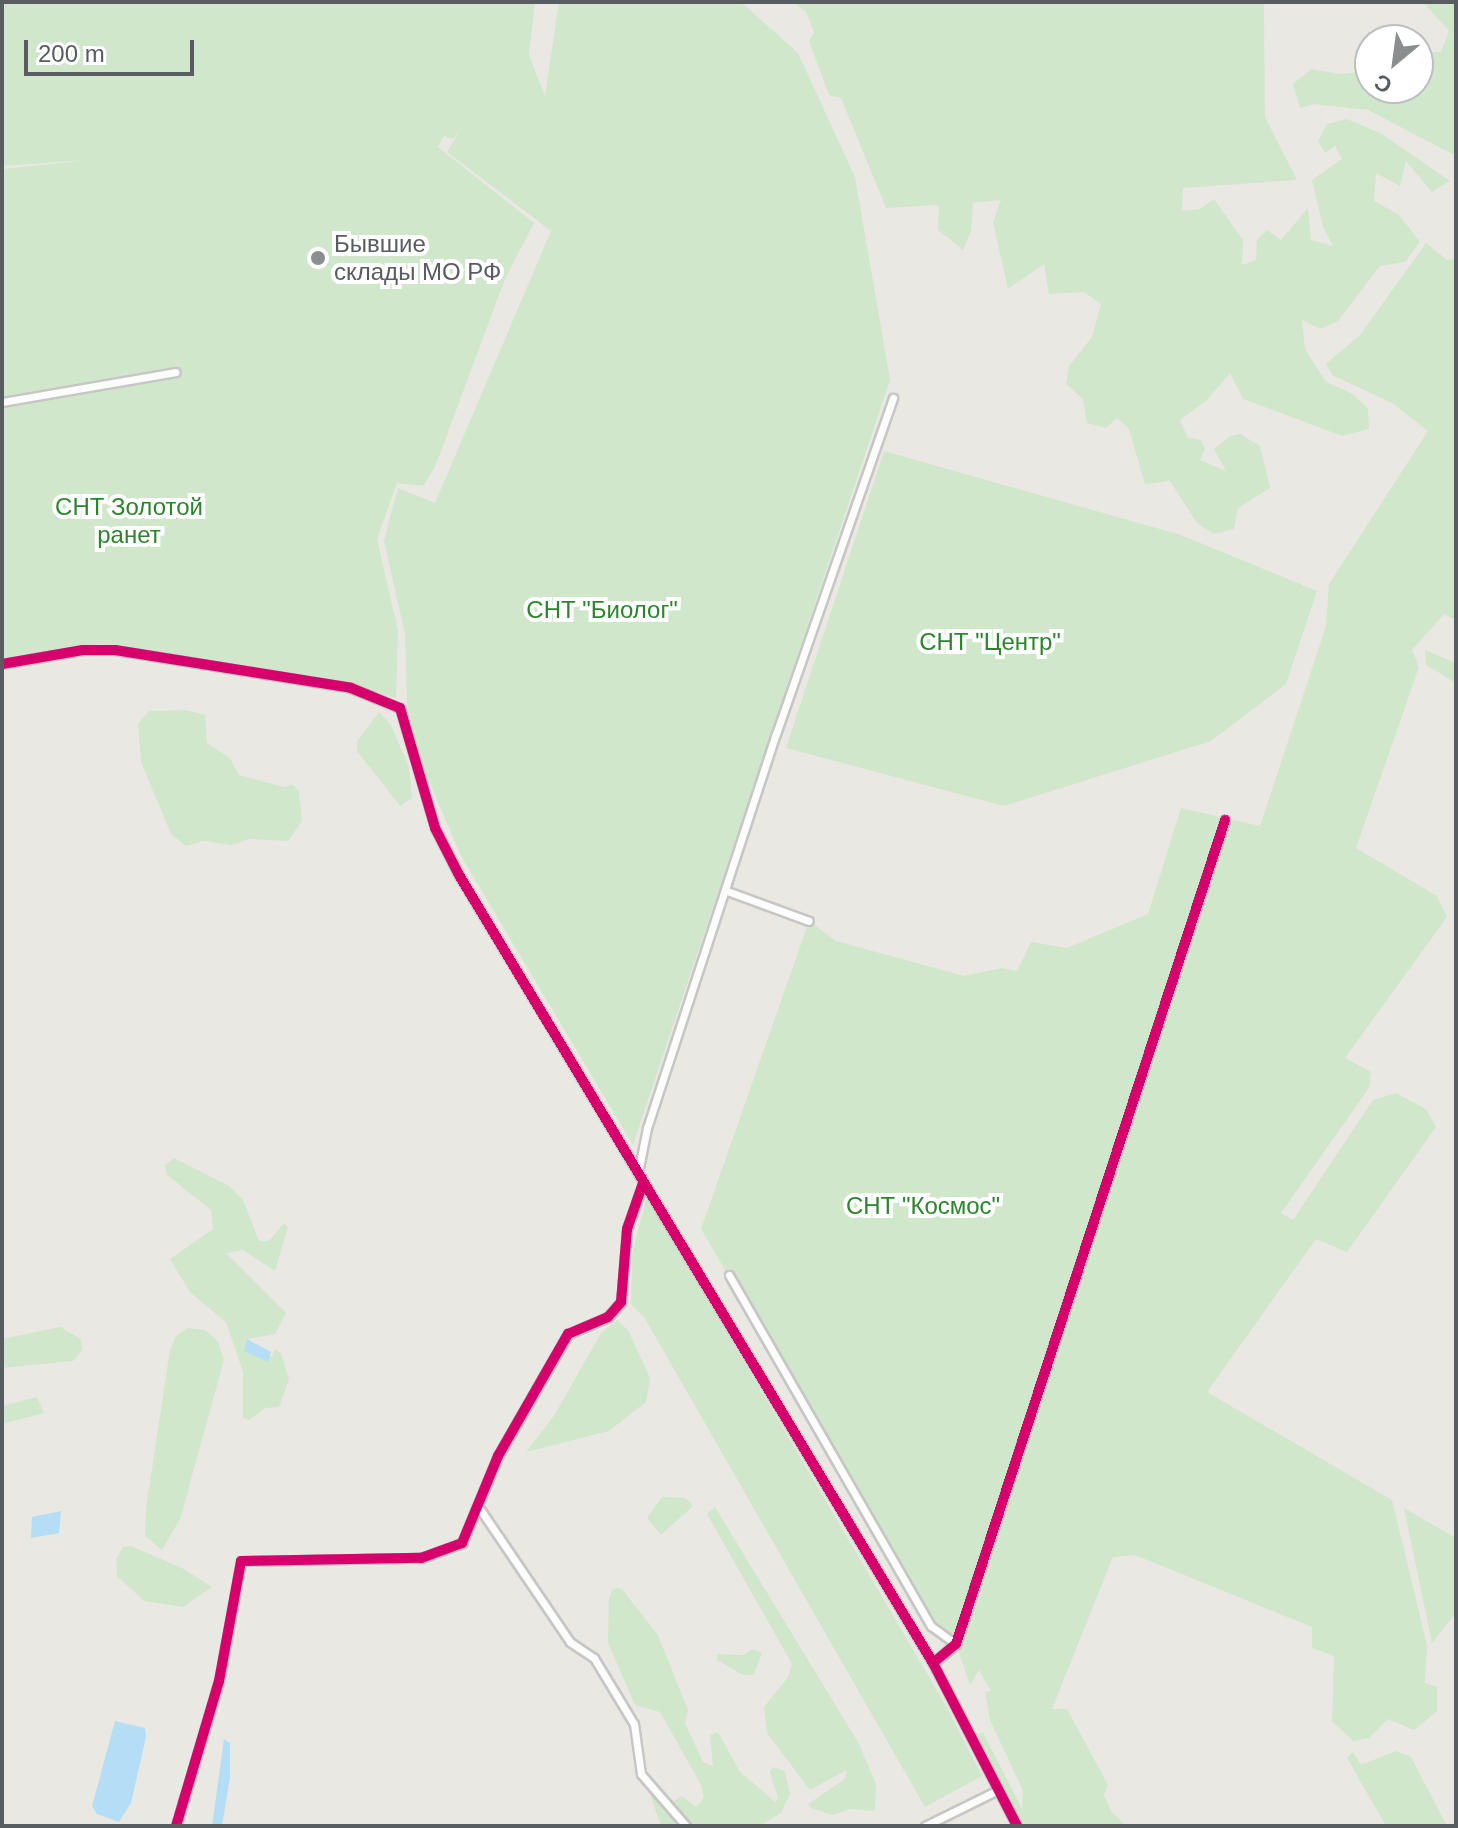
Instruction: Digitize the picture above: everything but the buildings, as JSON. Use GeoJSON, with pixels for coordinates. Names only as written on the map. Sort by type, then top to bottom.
{"type":"FeatureCollection","features":[{"type":"Feature","properties":{"kind":"street"},"geometry":{"type":"LineString","coordinates":[[2,402],[175,372]]}},
{"type":"Feature","properties":{"kind":"street"},"geometry":{"type":"LineString","coordinates":[[638,1173],[647,1128],[893,398]]}},
{"type":"Feature","properties":{"kind":"street"},"geometry":{"type":"LineString","coordinates":[[2,664],[83,650],[115,650],[337,685],[400,708],[435,828],[459,875],[933,1663],[1017,1826]]}},
{"type":"Feature","properties":{"kind":"street"},"geometry":{"type":"LineString","coordinates":[[933,1663],[956,1644],[1061,1335],[1225,820]]}},
{"type":"Feature","properties":{"kind":"street"},"geometry":{"type":"LineString","coordinates":[[727,891],[809,921]]}},
{"type":"Feature","properties":{"kind":"street"},"geometry":{"type":"LineString","coordinates":[[176,1826],[219,1681],[241,1561],[437,1555],[462,1543],[480,1509],[498,1456],[568,1334],[608,1317],[621,1302],[623,1254],[643,1183]]}},
{"type":"Feature","properties":{"kind":"street"},"geometry":{"type":"LineString","coordinates":[[729,1275],[931,1626],[956,1644]]}},
{"type":"Feature","properties":{"kind":"street"},"geometry":{"type":"LineString","coordinates":[[480,1509],[570,1642],[594,1658],[604,1673],[634,1724],[641,1774],[686,1826]]}},
{"type":"Feature","properties":{"kind":"street"},"geometry":{"type":"LineString","coordinates":[[925,1826],[998,1790]]}},
{"type":"Feature","properties":{"kind":"green space"},"geometry":{"type":"Polygon","coordinates":[[[2,2],[535,2],[529,55],[545,96],[559,2],[741,2],[798,53],[855,177],[890,380],[633,1145],[461,856],[408,732],[405,634],[384,541],[398,488],[435,503],[551,231],[447,152],[461,128],[453,139],[444,136],[438,147],[534,223],[505,279],[435,467],[423,486],[397,483],[377,539],[398,631],[396,698],[346,682],[98,644],[2,661],[2,169],[88,160],[2,166],[2,2]]]}},
{"type":"Feature","properties":{"kind":"green space"},"geometry":{"type":"Polygon","coordinates":[[[794,2],[1264,2],[1265,117],[1297,180],[1183,188],[1182,211],[1200,209],[1214,199],[1243,240],[1242,265],[1256,260],[1257,240],[1267,230],[1281,240],[1308,208],[1311,240],[1333,246],[1323,227],[1312,180],[1342,159],[1335,146],[1325,153],[1318,141],[1327,124],[1347,119],[1382,134],[1450,181],[1432,192],[1406,161],[1400,186],[1376,173],[1374,201],[1399,215],[1420,242],[1405,262],[1380,266],[1338,321],[1320,329],[1302,320],[1305,349],[1326,382],[1353,394],[1368,409],[1369,429],[1342,436],[1243,399],[1230,373],[1206,401],[1180,420],[1188,438],[1201,440],[1205,448],[1200,460],[1226,471],[1214,449],[1230,436],[1240,434],[1260,446],[1270,488],[1238,508],[1234,529],[1214,534],[1197,523],[1170,481],[1145,484],[1129,429],[1117,418],[1106,428],[1087,423],[1083,399],[1066,384],[1069,366],[1092,337],[1101,304],[1084,292],[1049,294],[1044,264],[1008,289],[993,222],[1001,200],[973,203],[971,232],[963,250],[938,230],[939,205],[886,208],[841,98],[829,95],[809,41],[814,32],[806,12],[794,2]]]}},
{"type":"Feature","properties":{"kind":"green space"},"geometry":{"type":"Polygon","coordinates":[[[1456,2],[1456,156],[1368,110],[1314,104],[1300,108],[1293,84],[1311,69],[1340,74],[1354,73],[1354,104],[1434,104],[1434,52],[1441,52],[1449,31],[1424,3],[1456,2]]]}},
{"type":"Feature","properties":{"kind":"green space","name":"СНТ \"Космос\""},"geometry":{"type":"Polygon","coordinates":[[[1426,243],[1447,260],[1456,259],[1456,620],[1444,614],[1412,650],[1419,667],[1356,848],[1437,896],[1447,917],[1345,1058],[1371,1072],[1369,1088],[1281,1213],[1293,1220],[1373,1100],[1396,1093],[1426,1109],[1436,1127],[1347,1252],[1316,1239],[1207,1392],[1392,1500],[1427,1645],[1425,1683],[1437,1687],[1437,1711],[1414,1730],[1388,1719],[1369,1738],[1353,1741],[1332,1721],[1334,1656],[1312,1648],[1312,1627],[1135,1555],[1113,1557],[1052,1709],[1067,1709],[1108,1785],[1104,1795],[1111,1811],[1126,1826],[1022,1826],[973,1735],[983,1732],[1022,1809],[1023,1791],[990,1720],[985,1692],[991,1691],[979,1670],[970,1685],[956,1644],[939,1635],[701,1229],[809,921],[836,941],[964,976],[1002,968],[1017,971],[1031,942],[1067,948],[1148,914],[1181,808],[1260,826],[1326,626],[1329,584],[1428,431],[1392,403],[1332,375],[1326,364],[1360,335],[1426,243]]]}},
{"type":"Feature","properties":{"kind":"green space","name":"СНТ \"Центр\""},"geometry":{"type":"Polygon","coordinates":[[[884,451],[1181,535],[1317,591],[1286,684],[1211,741],[1004,806],[786,748],[884,451]]]}},
{"type":"Feature","properties":{"kind":"green space"},"geometry":{"type":"Polygon","coordinates":[[[1425,650],[1456,663],[1456,683],[1426,665],[1425,650]]]}},
{"type":"Feature","properties":{"kind":"green space"},"geometry":{"type":"Polygon","coordinates":[[[186,710],[205,715],[207,743],[230,758],[239,775],[284,787],[293,784],[299,792],[302,821],[288,841],[249,839],[232,845],[204,841],[186,846],[171,834],[141,762],[138,724],[149,711],[186,710]]]}},
{"type":"Feature","properties":{"kind":"green space"},"geometry":{"type":"Polygon","coordinates":[[[379,712],[391,725],[409,767],[412,798],[400,806],[357,751],[357,741],[379,712]]]}},
{"type":"Feature","properties":{"kind":"green space"},"geometry":{"type":"Polygon","coordinates":[[[174,1158],[229,1186],[243,1200],[259,1241],[269,1241],[284,1223],[288,1227],[275,1271],[243,1250],[226,1253],[286,1313],[275,1334],[247,1339],[272,1357],[275,1349],[281,1353],[289,1379],[279,1407],[265,1408],[249,1420],[243,1418],[243,1372],[226,1322],[190,1292],[170,1259],[213,1229],[211,1210],[167,1175],[165,1165],[174,1158]]]}},
{"type":"Feature","properties":{"kind":"green space"},"geometry":{"type":"Polygon","coordinates":[[[647,1196],[949,1711],[982,1776],[925,1807],[644,1317],[631,1304],[632,1254],[647,1196]]]}},
{"type":"Feature","properties":{"kind":"green space"},"geometry":{"type":"Polygon","coordinates":[[[617,1320],[628,1330],[650,1378],[646,1402],[609,1431],[526,1452],[554,1416],[601,1333],[617,1320]]]}},
{"type":"Feature","properties":{"kind":"green space"},"geometry":{"type":"Polygon","coordinates":[[[60,1327],[81,1339],[82,1350],[73,1361],[2,1368],[2,1339],[60,1327]]]}},
{"type":"Feature","properties":{"kind":"green space"},"geometry":{"type":"Polygon","coordinates":[[[188,1328],[206,1330],[218,1342],[224,1360],[180,1519],[162,1550],[145,1536],[146,1508],[170,1350],[176,1336],[188,1328]]]}},
{"type":"Feature","properties":{"kind":"green space"},"geometry":{"type":"Polygon","coordinates":[[[37,1397],[44,1413],[2,1424],[2,1406],[37,1397]]]}},
{"type":"Feature","properties":{"kind":"green space"},"geometry":{"type":"Polygon","coordinates":[[[662,1497],[686,1498],[693,1506],[661,1535],[647,1518],[662,1497]]]}},
{"type":"Feature","properties":{"kind":"green space"},"geometry":{"type":"Polygon","coordinates":[[[715,1507],[859,1744],[876,1784],[875,1811],[851,1809],[832,1815],[811,1808],[808,1804],[845,1779],[847,1770],[810,1790],[767,1733],[764,1707],[788,1677],[792,1664],[707,1514],[715,1507]]]}},
{"type":"Feature","properties":{"kind":"green space"},"geometry":{"type":"Polygon","coordinates":[[[1404,1508],[1456,1538],[1456,1613],[1432,1643],[1404,1508]]]}},
{"type":"Feature","properties":{"kind":"green space"},"geometry":{"type":"Polygon","coordinates":[[[131,1546],[182,1568],[212,1587],[183,1607],[144,1601],[117,1576],[116,1560],[123,1547],[131,1546]]]}},
{"type":"Feature","properties":{"kind":"green space"},"geometry":{"type":"Polygon","coordinates":[[[621,1588],[658,1635],[688,1710],[685,1723],[703,1762],[713,1766],[710,1735],[718,1732],[740,1772],[775,1802],[778,1798],[770,1772],[773,1767],[785,1771],[790,1794],[781,1813],[759,1826],[661,1826],[647,1785],[666,1806],[682,1796],[696,1807],[704,1798],[701,1785],[660,1712],[635,1705],[608,1643],[609,1598],[613,1589],[621,1588]]]}},
{"type":"Feature","properties":{"kind":"green space"},"geometry":{"type":"Polygon","coordinates":[[[753,1649],[762,1653],[754,1674],[743,1675],[717,1660],[717,1654],[743,1655],[753,1649]]]}},
{"type":"Feature","properties":{"kind":"green space"},"geometry":{"type":"Polygon","coordinates":[[[1396,1751],[1411,1757],[1447,1826],[1386,1826],[1347,1758],[1353,1752],[1361,1765],[1396,1751]]]}},
{"type":"Feature","properties":{"kind":"water"},"geometry":{"type":"Polygon","coordinates":[[[247,1339],[271,1352],[268,1362],[244,1351],[247,1339]]]}},
{"type":"Feature","properties":{"kind":"water"},"geometry":{"type":"Polygon","coordinates":[[[61,1511],[59,1533],[31,1538],[32,1517],[61,1511]]]}},
{"type":"Feature","properties":{"kind":"water"},"geometry":{"type":"Polygon","coordinates":[[[115,1721],[145,1728],[146,1737],[131,1803],[119,1822],[97,1814],[92,1806],[115,1721]]]}},
{"type":"Feature","properties":{"kind":"water"},"geometry":{"type":"Polygon","coordinates":[[[224,1739],[230,1743],[230,1777],[222,1826],[212,1826],[224,1739]]]}},
{"type":"Feature","properties":{"kind":"cycle path"},"geometry":{"type":"LineString","coordinates":[[2,664],[83,650],[115,650],[351,688],[400,708],[435,828],[459,875],[933,1663],[1017,1826]]}},
{"type":"Feature","properties":{"kind":"cycle path"},"geometry":{"type":"LineString","coordinates":[[933,1663],[956,1644],[1225,820]]}},
{"type":"Feature","properties":{"kind":"cycle path"},"geometry":{"type":"LineString","coordinates":[[176,1826],[219,1681],[241,1561],[421,1558],[462,1543],[498,1456],[568,1334],[608,1317],[621,1302],[627,1229],[643,1183]]}},
{"type":"Feature","properties":{"kind":"place","name":"Бывшие склады МО РФ"},"geometry":{"type":"Point","coordinates":[318,258]}},
{"type":"Feature","properties":{"kind":"park label","name":"СНТ Золотой ранет"},"geometry":{"type":"Point","coordinates":[129,521]}},
{"type":"Feature","properties":{"kind":"park label","name":"СНТ \"Биолог\""},"geometry":{"type":"Point","coordinates":[602,610]}}]}
